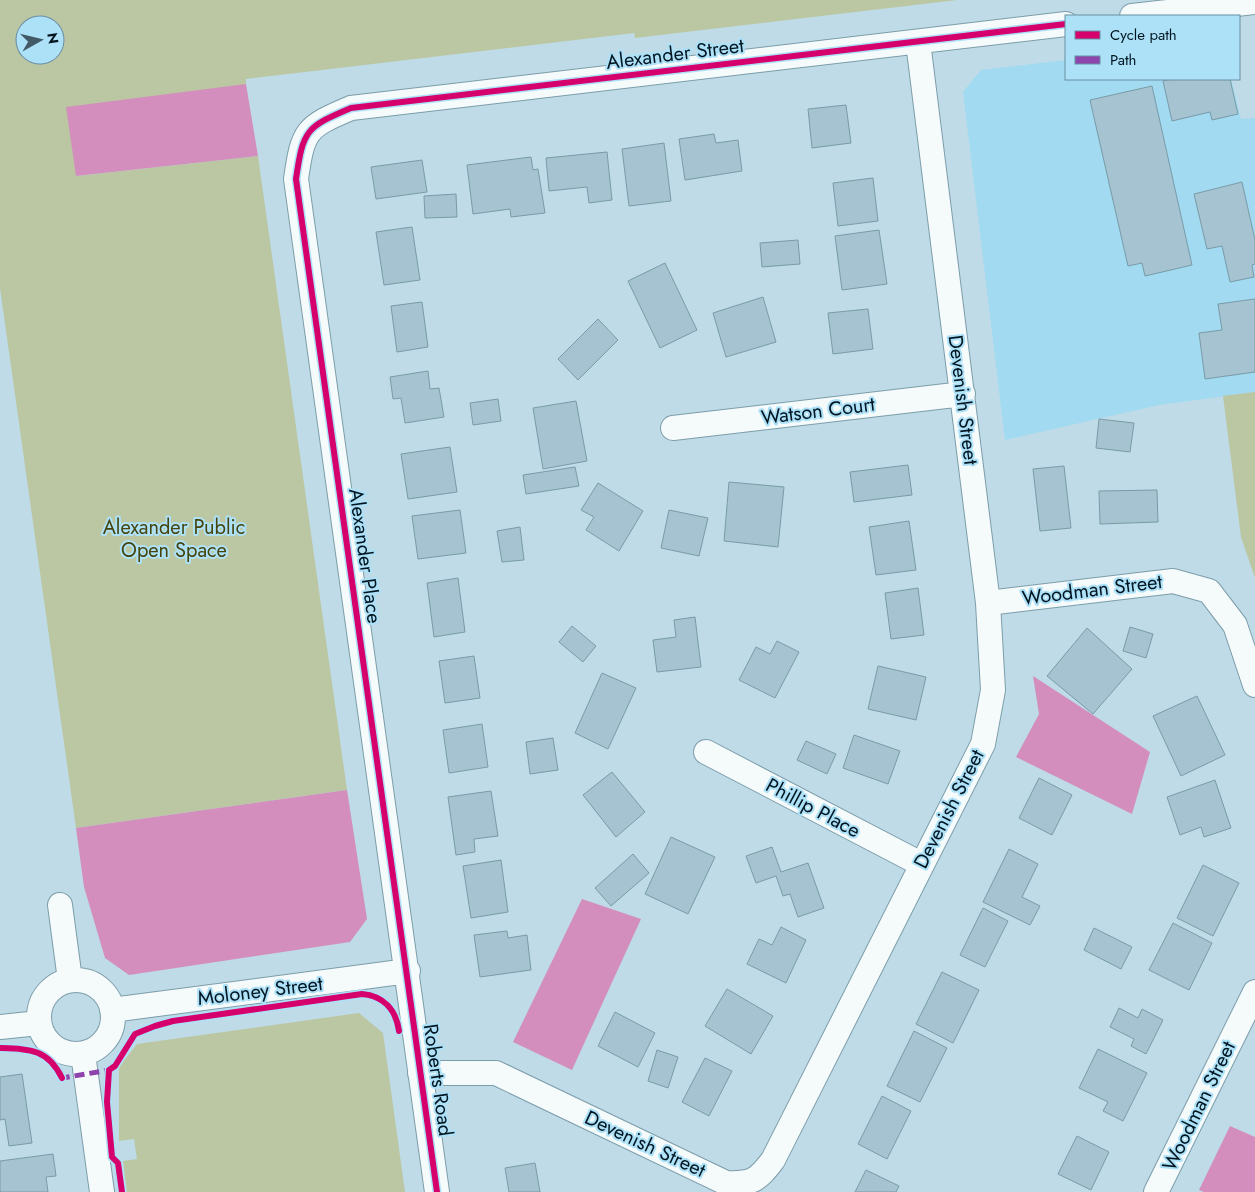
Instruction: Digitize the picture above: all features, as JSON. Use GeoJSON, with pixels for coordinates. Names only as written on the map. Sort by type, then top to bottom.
{"type":"FeatureCollection","features":[{"type":"Feature","properties":{"kind":"street"},"geometry":{"type":"LineString","coordinates":[[1141,15],[1255,2]]}},
{"type":"Feature","properties":{"kind":"street","name":"Alexander Street"},"geometry":{"type":"LineString","coordinates":[[301,145],[318,122],[351,108],[1065,24]]}},
{"type":"Feature","properties":{"kind":"street","name":"Devenish Street"},"geometry":{"type":"LineString","coordinates":[[420,1073],[496,1073],[726,1182],[743,1184],[759,1178],[773,1160],[983,744],[993,690],[988,603],[918,42]]}},
{"type":"Feature","properties":{"kind":"street","name":"Alexander Place"},"geometry":{"type":"LineString","coordinates":[[301,145],[296,179],[408,971]]}},
{"type":"Feature","properties":{"kind":"street","name":"Watson Court"},"geometry":{"type":"LineString","coordinates":[[673,428],[962,394]]}},
{"type":"Feature","properties":{"kind":"street","name":"Woodman Street"},"geometry":{"type":"LineString","coordinates":[[988,603],[1173,581],[1209,591],[1235,626],[1255,685]]}},
{"type":"Feature","properties":{"kind":"street","name":"Phillip Place"},"geometry":{"type":"LineString","coordinates":[[706,752],[921,864]]}},
{"type":"Feature","properties":{"kind":"street"},"geometry":{"type":"LineString","coordinates":[[60,905],[70,980]]}},
{"type":"Feature","properties":{"kind":"street","name":"Moloney Street"},"geometry":{"type":"LineString","coordinates":[[112,1010],[408,971]]}},
{"type":"Feature","properties":{"kind":"street","name":"Roberts Road"},"geometry":{"type":"LineString","coordinates":[[408,971],[437,1192]]}},
{"type":"Feature","properties":{"kind":"street"},"geometry":{"type":"LineString","coordinates":[[70,980],[87,982],[102,990],[112,1010],[112,1025],[106,1038],[96,1048],[83,1054],[68,1054],[54,1048],[44,1037],[39,1023],[41,1004],[46,995],[52,988],[70,980]]}},
{"type":"Feature","properties":{"kind":"street","name":"Woodman Street"},"geometry":{"type":"LineString","coordinates":[[1156,1192],[1255,992]]}},
{"type":"Feature","properties":{"kind":"street"},"geometry":{"type":"LineString","coordinates":[[0,1027],[39,1023]]}},
{"type":"Feature","properties":{"kind":"street"},"geometry":{"type":"LineString","coordinates":[[83,1054],[102,1192]]}},
{"type":"Feature","properties":{"kind":"shaded area"},"geometry":{"type":"Polygon","coordinates":[[[1065,60],[1065,80],[1231,80],[1241,119],[1255,118],[1255,392],[1159,405],[1005,440],[963,92],[981,70],[1065,60]]]}},
{"type":"Feature","properties":{"kind":"shaded area"},"geometry":{"type":"Polygon","coordinates":[[[246,84],[258,156],[76,176],[66,107],[246,84]]]}},
{"type":"Feature","properties":{"kind":"shaded area"},"geometry":{"type":"Polygon","coordinates":[[[1033,676],[1150,752],[1132,814],[1016,757],[1039,714],[1033,676]]]}},
{"type":"Feature","properties":{"kind":"shaded area"},"geometry":{"type":"Polygon","coordinates":[[[347,790],[367,919],[350,942],[129,975],[105,958],[84,887],[76,828],[347,790]]]}},
{"type":"Feature","properties":{"kind":"shaded area"},"geometry":{"type":"Polygon","coordinates":[[[582,899],[641,919],[572,1070],[513,1042],[582,899]]]}},
{"type":"Feature","properties":{"kind":"shaded area"},"geometry":{"type":"Polygon","coordinates":[[[1230,1126],[1255,1137],[1255,1192],[1204,1192],[1199,1190],[1230,1126]]]}},
{"type":"Feature","properties":{"kind":"green space","name":"Alexander Public Open Space"},"geometry":{"type":"Polygon","coordinates":[[[0,0],[957,0],[635,38],[634,33],[246,79],[246,84],[77,176],[258,156],[347,790],[76,828],[0,288],[0,0]]]}},
{"type":"Feature","properties":{"kind":"green space"},"geometry":{"type":"Polygon","coordinates":[[[1255,392],[1255,578],[1241,537],[1223,396],[1255,392]]]}},
{"type":"Feature","properties":{"kind":"green space"},"geometry":{"type":"Polygon","coordinates":[[[359,1013],[383,1033],[405,1192],[127,1192],[123,1161],[137,1159],[134,1139],[119,1141],[119,1067],[137,1044],[359,1013]]]}},
{"type":"Feature","properties":{"kind":"building"},"geometry":{"type":"Polygon","coordinates":[[[1230,80],[1238,114],[1212,120],[1210,112],[1172,121],[1163,81],[1230,80]]]}},
{"type":"Feature","properties":{"kind":"building"},"geometry":{"type":"Polygon","coordinates":[[[1152,86],[1192,265],[1145,276],[1142,263],[1128,266],[1090,100],[1152,86]]]}},
{"type":"Feature","properties":{"kind":"building"},"geometry":{"type":"Polygon","coordinates":[[[846,105],[851,143],[812,148],[808,109],[846,105]]]}},
{"type":"Feature","properties":{"kind":"building"},"geometry":{"type":"Polygon","coordinates":[[[714,134],[716,143],[738,140],[742,171],[685,180],[679,139],[714,134]]]}},
{"type":"Feature","properties":{"kind":"building"},"geometry":{"type":"Polygon","coordinates":[[[664,143],[671,201],[629,206],[622,149],[664,143]]]}},
{"type":"Feature","properties":{"kind":"building"},"geometry":{"type":"Polygon","coordinates":[[[607,152],[612,200],[589,203],[587,187],[549,191],[546,158],[607,152]]]}},
{"type":"Feature","properties":{"kind":"building"},"geometry":{"type":"Polygon","coordinates":[[[531,157],[533,170],[538,169],[545,213],[511,217],[510,209],[473,214],[467,165],[531,157]]]}},
{"type":"Feature","properties":{"kind":"building"},"geometry":{"type":"Polygon","coordinates":[[[422,160],[427,192],[376,199],[371,167],[422,160]]]}},
{"type":"Feature","properties":{"kind":"building"},"geometry":{"type":"Polygon","coordinates":[[[873,178],[878,221],[838,226],[833,183],[873,178]]]}},
{"type":"Feature","properties":{"kind":"building"},"geometry":{"type":"Polygon","coordinates":[[[1242,182],[1255,240],[1255,264],[1252,265],[1254,277],[1230,282],[1222,246],[1207,249],[1194,194],[1242,182]]]}},
{"type":"Feature","properties":{"kind":"building"},"geometry":{"type":"Polygon","coordinates":[[[456,194],[457,217],[425,218],[424,196],[456,194]]]}},
{"type":"Feature","properties":{"kind":"building"},"geometry":{"type":"Polygon","coordinates":[[[412,227],[420,280],[384,285],[376,232],[412,227]]]}},
{"type":"Feature","properties":{"kind":"building"},"geometry":{"type":"Polygon","coordinates":[[[879,230],[887,284],[842,290],[835,236],[879,230]]]}},
{"type":"Feature","properties":{"kind":"building"},"geometry":{"type":"Polygon","coordinates":[[[798,240],[800,264],[762,267],[760,243],[798,240]]]}},
{"type":"Feature","properties":{"kind":"building"},"geometry":{"type":"Polygon","coordinates":[[[665,263],[697,330],[660,348],[628,281],[665,263]]]}},
{"type":"Feature","properties":{"kind":"building"},"geometry":{"type":"Polygon","coordinates":[[[763,297],[776,342],[726,357],[713,313],[763,297]]]}},
{"type":"Feature","properties":{"kind":"building"},"geometry":{"type":"Polygon","coordinates":[[[1255,299],[1255,372],[1205,379],[1199,333],[1222,330],[1218,304],[1255,299]]]}},
{"type":"Feature","properties":{"kind":"building"},"geometry":{"type":"Polygon","coordinates":[[[422,302],[428,347],[397,352],[391,306],[422,302]]]}},
{"type":"Feature","properties":{"kind":"building"},"geometry":{"type":"Polygon","coordinates":[[[868,309],[873,349],[833,354],[828,313],[868,309]]]}},
{"type":"Feature","properties":{"kind":"building"},"geometry":{"type":"Polygon","coordinates":[[[598,319],[618,340],[578,380],[558,359],[598,319]]]}},
{"type":"Feature","properties":{"kind":"building"},"geometry":{"type":"Polygon","coordinates":[[[428,371],[430,389],[439,388],[444,417],[405,423],[401,398],[393,399],[390,377],[428,371]]]}},
{"type":"Feature","properties":{"kind":"building"},"geometry":{"type":"Polygon","coordinates":[[[498,399],[501,421],[473,425],[470,403],[498,399]]]}},
{"type":"Feature","properties":{"kind":"building"},"geometry":{"type":"Polygon","coordinates":[[[576,401],[587,461],[543,469],[533,408],[576,401]]]}},
{"type":"Feature","properties":{"kind":"building"},"geometry":{"type":"Polygon","coordinates":[[[1099,419],[1134,423],[1130,452],[1096,448],[1099,419]]]}},
{"type":"Feature","properties":{"kind":"building"},"geometry":{"type":"Polygon","coordinates":[[[450,447],[457,492],[408,499],[401,454],[450,447]]]}},
{"type":"Feature","properties":{"kind":"building"},"geometry":{"type":"Polygon","coordinates":[[[908,465],[912,495],[854,502],[850,472],[908,465]]]}},
{"type":"Feature","properties":{"kind":"building"},"geometry":{"type":"Polygon","coordinates":[[[1064,466],[1071,528],[1040,531],[1033,469],[1064,466]]]}},
{"type":"Feature","properties":{"kind":"building"},"geometry":{"type":"Polygon","coordinates":[[[575,467],[579,486],[526,494],[523,475],[575,467]]]}},
{"type":"Feature","properties":{"kind":"building"},"geometry":{"type":"Polygon","coordinates":[[[729,482],[784,487],[778,547],[724,541],[729,482]]]}},
{"type":"Feature","properties":{"kind":"building"},"geometry":{"type":"Polygon","coordinates":[[[598,483],[643,511],[619,551],[586,530],[594,517],[581,510],[598,483]]]}},
{"type":"Feature","properties":{"kind":"building"},"geometry":{"type":"Polygon","coordinates":[[[1157,490],[1158,522],[1100,524],[1099,491],[1157,490]]]}},
{"type":"Feature","properties":{"kind":"building"},"geometry":{"type":"Polygon","coordinates":[[[460,510],[466,553],[418,559],[412,516],[460,510]]]}},
{"type":"Feature","properties":{"kind":"building"},"geometry":{"type":"Polygon","coordinates":[[[669,510],[708,518],[699,556],[661,548],[669,510]]]}},
{"type":"Feature","properties":{"kind":"building"},"geometry":{"type":"Polygon","coordinates":[[[909,521],[916,570],[876,575],[869,527],[909,521]]]}},
{"type":"Feature","properties":{"kind":"building"},"geometry":{"type":"Polygon","coordinates":[[[520,527],[524,560],[502,562],[497,531],[520,527]]]}},
{"type":"Feature","properties":{"kind":"building"},"geometry":{"type":"Polygon","coordinates":[[[458,578],[465,632],[434,637],[427,583],[458,578]]]}},
{"type":"Feature","properties":{"kind":"building"},"geometry":{"type":"Polygon","coordinates":[[[918,588],[924,635],[891,639],[885,593],[918,588]]]}},
{"type":"Feature","properties":{"kind":"building"},"geometry":{"type":"Polygon","coordinates":[[[695,617],[701,667],[657,672],[653,640],[676,637],[674,620],[695,617]]]}},
{"type":"Feature","properties":{"kind":"building"},"geometry":{"type":"Polygon","coordinates":[[[572,626],[596,646],[583,662],[559,642],[572,626]]]}},
{"type":"Feature","properties":{"kind":"building"},"geometry":{"type":"Polygon","coordinates":[[[1130,627],[1153,634],[1146,658],[1123,651],[1130,627]]]}},
{"type":"Feature","properties":{"kind":"building"},"geometry":{"type":"Polygon","coordinates":[[[1087,628],[1132,669],[1093,714],[1047,676],[1087,628]]]}},
{"type":"Feature","properties":{"kind":"building"},"geometry":{"type":"Polygon","coordinates":[[[777,641],[799,652],[775,698],[739,680],[756,647],[770,654],[777,641]]]}},
{"type":"Feature","properties":{"kind":"building"},"geometry":{"type":"Polygon","coordinates":[[[474,656],[480,698],[445,703],[439,661],[474,656]]]}},
{"type":"Feature","properties":{"kind":"building"},"geometry":{"type":"Polygon","coordinates":[[[878,666],[926,677],[916,720],[868,709],[878,666]]]}},
{"type":"Feature","properties":{"kind":"building"},"geometry":{"type":"Polygon","coordinates":[[[602,673],[636,688],[608,749],[575,733],[602,673]]]}},
{"type":"Feature","properties":{"kind":"building"},"geometry":{"type":"Polygon","coordinates":[[[1197,696],[1225,755],[1181,776],[1153,716],[1197,696]]]}},
{"type":"Feature","properties":{"kind":"building"},"geometry":{"type":"Polygon","coordinates":[[[482,724],[488,767],[449,773],[443,730],[482,724]]]}},
{"type":"Feature","properties":{"kind":"building"},"geometry":{"type":"Polygon","coordinates":[[[854,735],[900,751],[888,784],[843,768],[854,735]]]}},
{"type":"Feature","properties":{"kind":"building"},"geometry":{"type":"Polygon","coordinates":[[[553,738],[558,770],[530,774],[526,742],[553,738]]]}},
{"type":"Feature","properties":{"kind":"building"},"geometry":{"type":"Polygon","coordinates":[[[806,741],[836,754],[827,774],[797,760],[806,741]]]}},
{"type":"Feature","properties":{"kind":"building"},"geometry":{"type":"Polygon","coordinates":[[[612,772],[645,812],[616,837],[583,795],[612,772]]]}},
{"type":"Feature","properties":{"kind":"building"},"geometry":{"type":"Polygon","coordinates":[[[1039,778],[1072,795],[1052,835],[1019,818],[1039,778]]]}},
{"type":"Feature","properties":{"kind":"building"},"geometry":{"type":"Polygon","coordinates":[[[1215,780],[1231,828],[1204,837],[1201,827],[1180,835],[1167,797],[1215,780]]]}},
{"type":"Feature","properties":{"kind":"building"},"geometry":{"type":"Polygon","coordinates":[[[491,791],[498,836],[474,839],[475,852],[456,855],[448,797],[491,791]]]}},
{"type":"Feature","properties":{"kind":"building"},"geometry":{"type":"Polygon","coordinates":[[[671,837],[715,857],[688,914],[645,894],[671,837]]]}},
{"type":"Feature","properties":{"kind":"building"},"geometry":{"type":"Polygon","coordinates":[[[772,847],[781,872],[808,863],[824,908],[798,917],[790,894],[783,896],[776,876],[756,883],[746,856],[772,847]]]}},
{"type":"Feature","properties":{"kind":"building"},"geometry":{"type":"Polygon","coordinates":[[[1009,849],[1038,864],[1022,897],[1040,906],[1030,925],[983,902],[1009,849]]]}},
{"type":"Feature","properties":{"kind":"building"},"geometry":{"type":"Polygon","coordinates":[[[633,854],[649,873],[611,906],[595,888],[633,854]]]}},
{"type":"Feature","properties":{"kind":"building"},"geometry":{"type":"Polygon","coordinates":[[[501,860],[508,912],[471,918],[463,866],[501,860]]]}},
{"type":"Feature","properties":{"kind":"building"},"geometry":{"type":"Polygon","coordinates":[[[1203,865],[1239,883],[1213,936],[1177,918],[1203,865]]]}},
{"type":"Feature","properties":{"kind":"building"},"geometry":{"type":"Polygon","coordinates":[[[983,908],[1008,921],[985,967],[960,955],[983,908]]]}},
{"type":"Feature","properties":{"kind":"building"},"geometry":{"type":"Polygon","coordinates":[[[1173,923],[1212,943],[1189,990],[1149,970],[1173,923]]]}},
{"type":"Feature","properties":{"kind":"building"},"geometry":{"type":"Polygon","coordinates":[[[781,927],[806,940],[786,983],[747,964],[759,939],[772,945],[781,927]]]}},
{"type":"Feature","properties":{"kind":"building"},"geometry":{"type":"Polygon","coordinates":[[[1094,928],[1132,947],[1121,969],[1084,950],[1094,928]]]}},
{"type":"Feature","properties":{"kind":"building"},"geometry":{"type":"Polygon","coordinates":[[[507,931],[508,938],[527,935],[531,970],[480,977],[474,935],[507,931]]]}},
{"type":"Feature","properties":{"kind":"building"},"geometry":{"type":"Polygon","coordinates":[[[942,972],[979,990],[953,1043],[916,1024],[942,972]]]}},
{"type":"Feature","properties":{"kind":"building"},"geometry":{"type":"Polygon","coordinates":[[[727,989],[773,1016],[751,1054],[705,1026],[727,989]]]}},
{"type":"Feature","properties":{"kind":"building"},"geometry":{"type":"Polygon","coordinates":[[[1119,1008],[1138,1018],[1142,1009],[1163,1020],[1146,1054],[1131,1046],[1134,1039],[1110,1027],[1119,1008]]]}},
{"type":"Feature","properties":{"kind":"building"},"geometry":{"type":"Polygon","coordinates":[[[615,1012],[655,1033],[638,1067],[598,1046],[615,1012]]]}},
{"type":"Feature","properties":{"kind":"building"},"geometry":{"type":"Polygon","coordinates":[[[914,1031],[947,1048],[920,1102],[887,1086],[914,1031]]]}},
{"type":"Feature","properties":{"kind":"building"},"geometry":{"type":"Polygon","coordinates":[[[1098,1049],[1147,1073],[1123,1121],[1103,1111],[1108,1102],[1079,1088],[1098,1049]]]}},
{"type":"Feature","properties":{"kind":"building"},"geometry":{"type":"Polygon","coordinates":[[[657,1050],[678,1057],[668,1088],[648,1081],[657,1050]]]}},
{"type":"Feature","properties":{"kind":"building"},"geometry":{"type":"Polygon","coordinates":[[[705,1058],[732,1071],[709,1116],[682,1102],[705,1058]]]}},
{"type":"Feature","properties":{"kind":"building"},"geometry":{"type":"Polygon","coordinates":[[[22,1074],[32,1143],[9,1146],[5,1119],[0,1120],[0,1077],[22,1074]]]}},
{"type":"Feature","properties":{"kind":"building"},"geometry":{"type":"Polygon","coordinates":[[[882,1096],[911,1111],[887,1159],[858,1144],[882,1096]]]}},
{"type":"Feature","properties":{"kind":"building"},"geometry":{"type":"Polygon","coordinates":[[[1077,1136],[1109,1152],[1091,1190],[1058,1174],[1077,1136]]]}},
{"type":"Feature","properties":{"kind":"building"},"geometry":{"type":"Polygon","coordinates":[[[53,1154],[56,1176],[46,1177],[48,1192],[0,1192],[0,1161],[53,1154]]]}},
{"type":"Feature","properties":{"kind":"building"},"geometry":{"type":"Polygon","coordinates":[[[535,1163],[540,1192],[509,1192],[505,1168],[535,1163]]]}},
{"type":"Feature","properties":{"kind":"building"},"geometry":{"type":"Polygon","coordinates":[[[866,1170],[899,1186],[896,1192],[855,1192],[866,1170]]]}},
{"type":"Feature","properties":{"kind":"marked path"},"geometry":{"type":"LineString","coordinates":[[61,1076],[62,1078],[109,1070],[113,1067]]}},
{"type":"Feature","properties":{"kind":"cycle path"},"geometry":{"type":"LineString","coordinates":[[437,1192],[296,179],[301,150],[309,132],[324,120],[351,108],[1065,24]]}},
{"type":"Feature","properties":{"kind":"cycle path"},"geometry":{"type":"LineString","coordinates":[[122,1192],[118,1163],[112,1157],[107,1102],[109,1070],[115,1066],[135,1034],[173,1021],[362,994],[370,995],[388,1005],[395,1017],[399,1031]]}},
{"type":"Feature","properties":{"kind":"cycle path"},"geometry":{"type":"LineString","coordinates":[[0,1048],[37,1052],[51,1061],[62,1078]]}}]}
